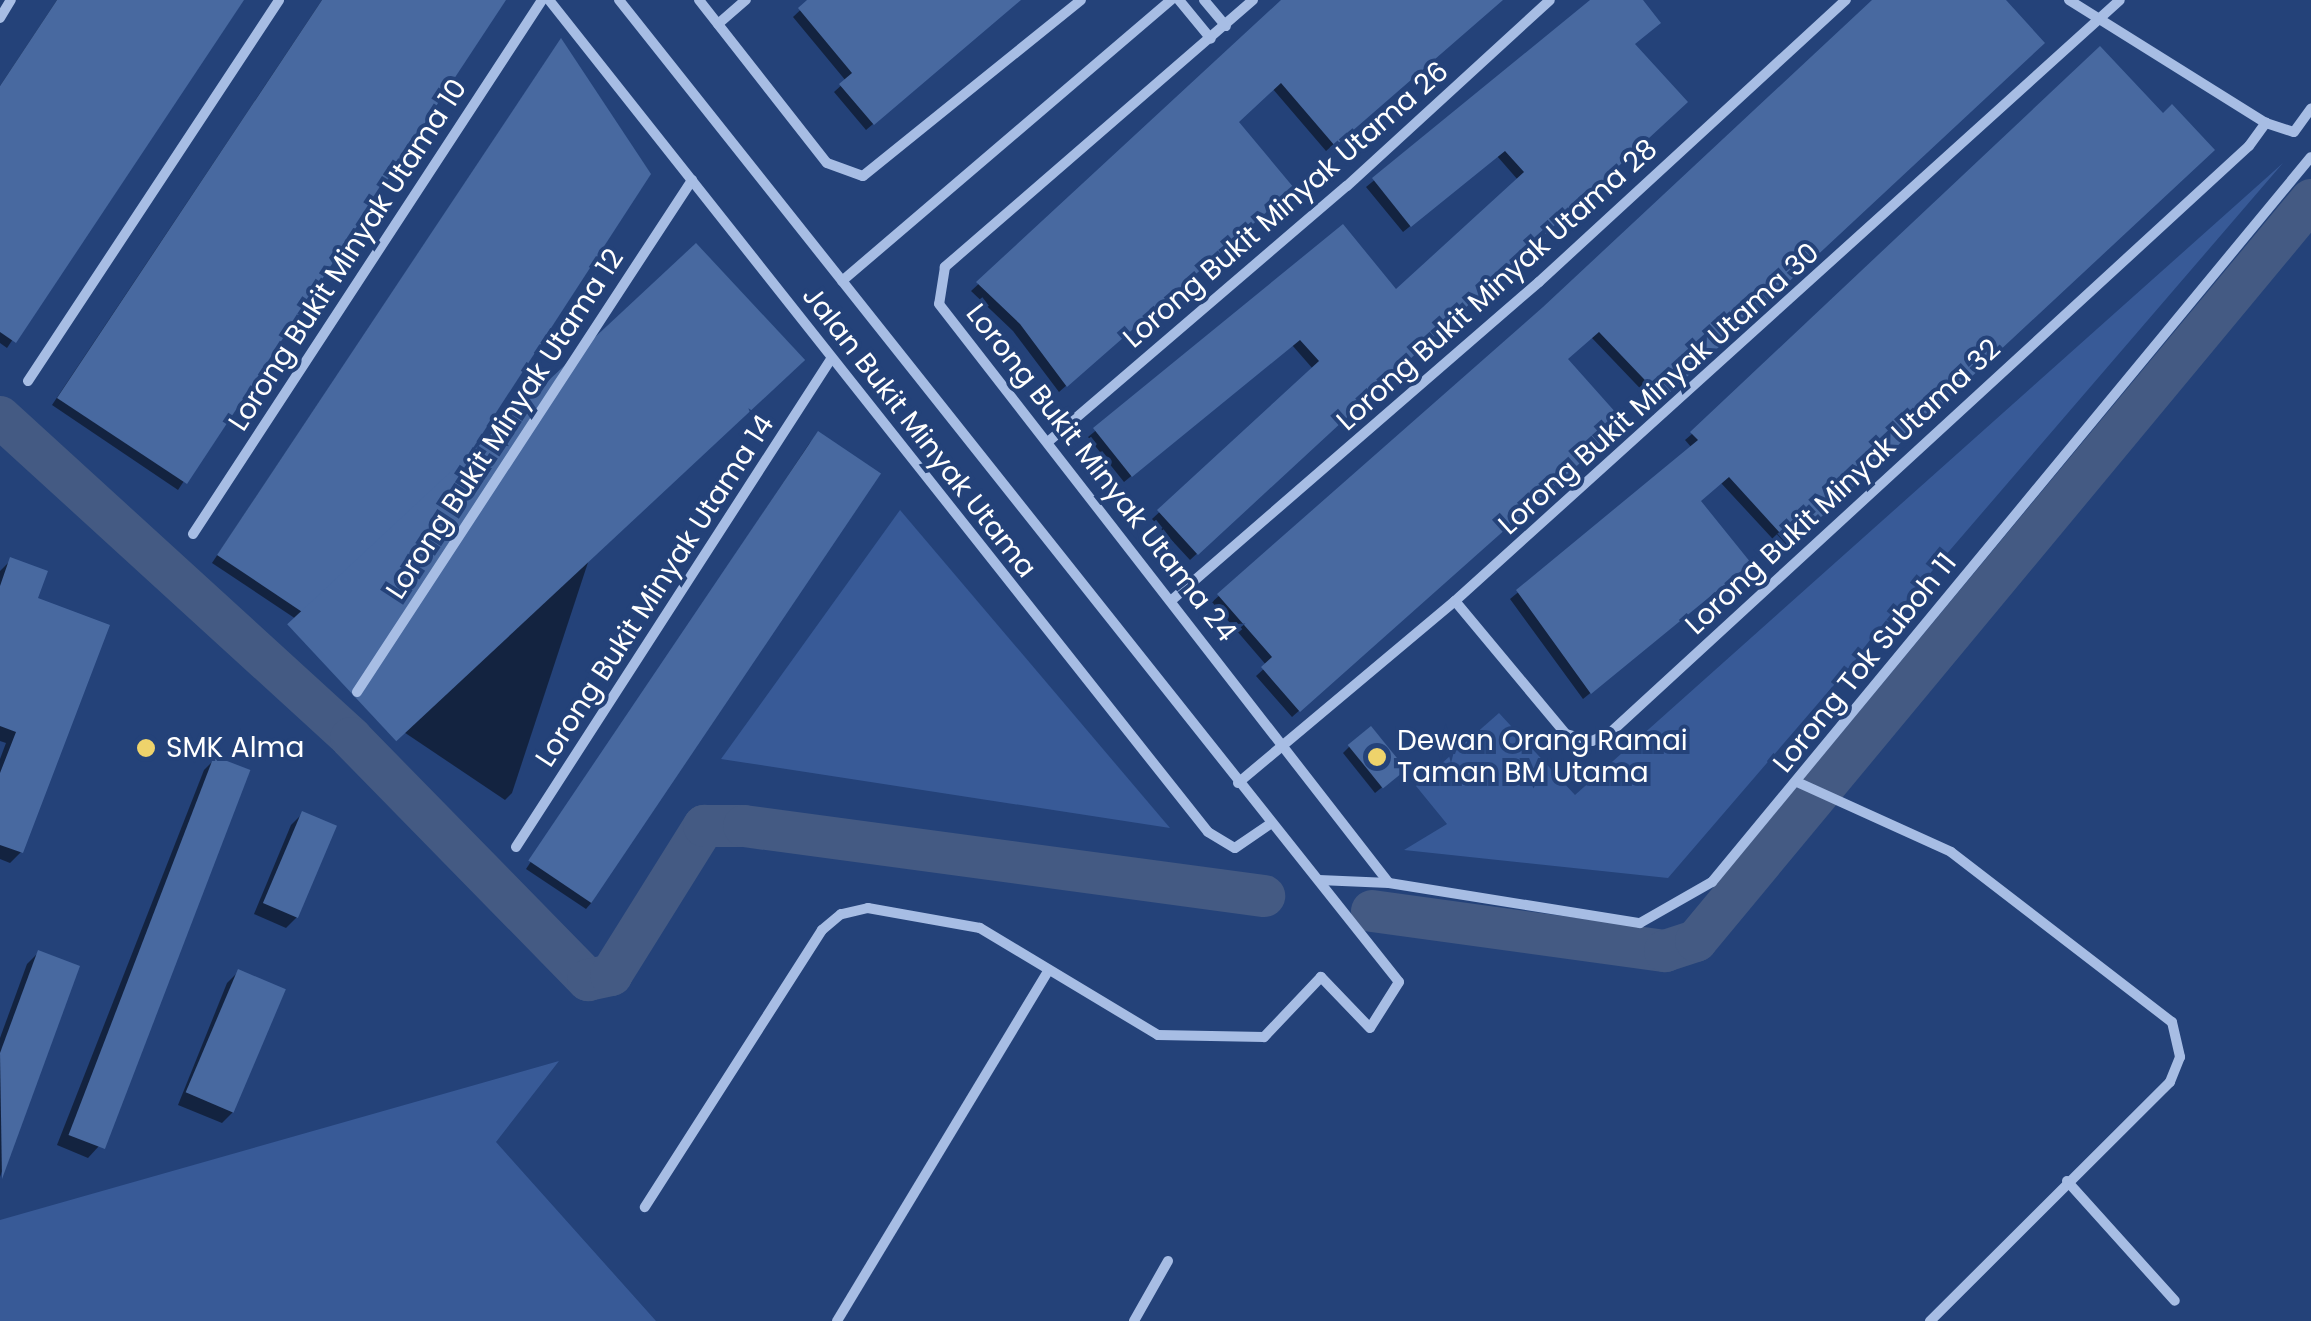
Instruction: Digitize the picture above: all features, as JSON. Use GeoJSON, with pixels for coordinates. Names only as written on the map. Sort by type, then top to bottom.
{"type":"FeatureCollection","features":[{"type":"Feature","properties":{"kind":"street"},"geometry":{"type":"LineString","coordinates":[[0,18],[11,0]]}},
{"type":"Feature","properties":{"kind":"street"},"geometry":{"type":"LineString","coordinates":[[28,381],[279,0]]}},
{"type":"Feature","properties":{"kind":"street","name":"Lorong Bukit Minyak Utama 10"},"geometry":{"type":"LineString","coordinates":[[193,534],[542,0]]}},
{"type":"Feature","properties":{"kind":"street","name":"Jalan Bukit Minyak Utama"},"geometry":{"type":"LineString","coordinates":[[550,0],[1208,832],[1236,848],[1270,824]]}},
{"type":"Feature","properties":{"kind":"street","name":"Jalan Bukit Minyak Utama"},"geometry":{"type":"LineString","coordinates":[[619,0],[1399,982],[1370,1028],[1320,976],[1264,1037],[1158,1036],[1048,971]]}},
{"type":"Feature","properties":{"kind":"street"},"geometry":{"type":"LineString","coordinates":[[699,0],[827,163],[863,176],[1081,0]]}},
{"type":"Feature","properties":{"kind":"street"},"geometry":{"type":"LineString","coordinates":[[718,24],[746,0]]}},
{"type":"Feature","properties":{"kind":"street"},"geometry":{"type":"LineString","coordinates":[[842,281],[1171,0]]}},
{"type":"Feature","properties":{"kind":"street"},"geometry":{"type":"LineString","coordinates":[[1179,0],[1210,39]]}},
{"type":"Feature","properties":{"kind":"street"},"geometry":{"type":"LineString","coordinates":[[1204,0],[1226,26]]}},
{"type":"Feature","properties":{"kind":"street","name":"Lorong Bukit Minyak Utama 24"},"geometry":{"type":"LineString","coordinates":[[1254,0],[945,267],[937,286],[938,304],[1173,600],[1389,883]]}},
{"type":"Feature","properties":{"kind":"street","name":"Lorong Bukit Minyak Utama 26"},"geometry":{"type":"LineString","coordinates":[[1049,442],[1347,186],[1550,0]]}},
{"type":"Feature","properties":{"kind":"street","name":"Lorong Bukit Minyak Utama 28"},"geometry":{"type":"LineString","coordinates":[[1173,600],[1539,282],[1846,0]]}},
{"type":"Feature","properties":{"kind":"street"},"geometry":{"type":"LineString","coordinates":[[2070,0],[2266,123],[2294,132],[2311,109]]}},
{"type":"Feature","properties":{"kind":"street","name":"Lorong Bukit Minyak Utama 30"},"geometry":{"type":"LineString","coordinates":[[1238,782],[1456,601],[2103,21],[2120,0]]}},
{"type":"Feature","properties":{"kind":"street","name":"Lorong Bukit Minyak Utama 32"},"geometry":{"type":"LineString","coordinates":[[1456,601],[1566,734],[1592,741],[1611,732],[2250,146],[2266,123]]}},
{"type":"Feature","properties":{"kind":"street","name":"Lorong Tok Suboh 11"},"geometry":{"type":"LineString","coordinates":[[1319,880],[1389,883],[1640,923],[1712,882],[2311,157]]}},
{"type":"Feature","properties":{"kind":"street","name":"Lorong Bukit Minyak Utama 12"},"geometry":{"type":"LineString","coordinates":[[357,692],[692,180]]}},
{"type":"Feature","properties":{"kind":"street","name":"Lorong Bukit Minyak Utama 14"},"geometry":{"type":"LineString","coordinates":[[516,847],[831,359]]}},
{"type":"Feature","properties":{"kind":"street"},"geometry":{"type":"LineString","coordinates":[[1796,782],[1951,852],[2172,1022],[2180,1058],[2170,1082],[1930,1321]]}},
{"type":"Feature","properties":{"kind":"street"},"geometry":{"type":"LineString","coordinates":[[645,1206],[822,930],[841,914],[868,908],[948,918],[980,928],[1048,971],[837,1321]]}},
{"type":"Feature","properties":{"kind":"street"},"geometry":{"type":"LineString","coordinates":[[2067,1181],[2175,1301]]}},
{"type":"Feature","properties":{"kind":"street"},"geometry":{"type":"LineString","coordinates":[[1134,1321],[1168,1262]]}},
{"type":"Feature","properties":{"kind":"shaded area"},"geometry":{"type":"Polygon","coordinates":[[[2283,163],[1668,878],[1404,850],[1447,824],[1416,786],[1499,713],[1575,795],[2283,163]]]}},
{"type":"Feature","properties":{"kind":"shaded area"},"geometry":{"type":"Polygon","coordinates":[[[900,510],[1170,828],[721,759],[900,510]]]}},
{"type":"Feature","properties":{"kind":"shaded area"},"geometry":{"type":"Polygon","coordinates":[[[559,1061],[496,1142],[656,1321],[0,1321],[0,1220],[559,1061]]]}},
{"type":"Feature","properties":{"kind":"building"},"geometry":{"type":"Polygon","coordinates":[[[57,0],[244,0],[16,343],[0,332],[0,86],[57,0]]]}},
{"type":"Feature","properties":{"kind":"building"},"geometry":{"type":"Polygon","coordinates":[[[322,0],[506,0],[187,484],[57,398],[322,0]]]}},
{"type":"Feature","properties":{"kind":"building"},"geometry":{"type":"Polygon","coordinates":[[[807,0],[1021,0],[874,125],[839,84],[852,73],[798,8],[807,0]]]}},
{"type":"Feature","properties":{"kind":"building"},"geometry":{"type":"Polygon","coordinates":[[[1281,0],[1503,0],[1335,146],[1281,83],[1239,122],[1294,188],[1067,387],[1020,324],[976,282],[1281,0]]]}},
{"type":"Feature","properties":{"kind":"building"},"geometry":{"type":"Polygon","coordinates":[[[1590,0],[1643,0],[1661,23],[1635,44],[1688,102],[1198,555],[1157,510],[1319,361],[1300,340],[1132,477],[1093,428],[1343,224],[1396,289],[1524,172],[1505,151],[1411,227],[1372,178],[1590,0]]]}},
{"type":"Feature","properties":{"kind":"building"},"geometry":{"type":"Polygon","coordinates":[[[1872,0],[2006,0],[2045,43],[1663,399],[1599,332],[1568,359],[1625,423],[1300,712],[1261,667],[1272,657],[1217,594],[1543,307],[1872,0]]]}},
{"type":"Feature","properties":{"kind":"building"},"geometry":{"type":"Polygon","coordinates":[[[561,38],[651,174],[347,642],[217,555],[561,38]]]}},
{"type":"Feature","properties":{"kind":"building"},"geometry":{"type":"Polygon","coordinates":[[[2100,46],[2163,113],[2172,104],[2215,150],[1791,545],[1729,477],[1701,501],[1751,563],[1591,694],[1516,590],[1698,440],[1690,432],[2100,46]]]}},
{"type":"Feature","properties":{"kind":"building"},"geometry":{"type":"Polygon","coordinates":[[[696,243],[805,360],[396,741],[287,624],[696,243]]]}},
{"type":"Feature","properties":{"kind":"building"},"geometry":{"type":"Polygon","coordinates":[[[818,431],[881,473],[591,903],[528,860],[818,431]]]}},
{"type":"Feature","properties":{"kind":"building"},"geometry":{"type":"Polygon","coordinates":[[[10,557],[48,571],[38,598],[110,625],[23,853],[0,845],[0,773],[16,732],[0,726],[0,586],[10,557]]]}},
{"type":"Feature","properties":{"kind":"building","name":"Dewan Orang Ramai Taman BM Utama"},"geometry":{"type":"Polygon","coordinates":[[[1371,726],[1406,770],[1383,788],[1348,745],[1371,726]]]}},
{"type":"Feature","properties":{"kind":"building"},"geometry":{"type":"Polygon","coordinates":[[[214,756],[250,770],[105,1149],[69,1135],[214,756]]]}},
{"type":"Feature","properties":{"kind":"building"},"geometry":{"type":"Polygon","coordinates":[[[302,811],[337,826],[298,918],[263,903],[302,811]]]}},
{"type":"Feature","properties":{"kind":"building"},"geometry":{"type":"Polygon","coordinates":[[[38,950],[80,966],[2,1179],[0,1053],[38,950]]]}},
{"type":"Feature","properties":{"kind":"building"},"geometry":{"type":"Polygon","coordinates":[[[238,969],[286,989],[234,1113],[186,1092],[238,969]]]}},
{"type":"Feature","properties":{"kind":"waterway"},"geometry":{"type":"LineString","coordinates":[[1372,911],[1665,951],[1696,941],[2311,200]]}},
{"type":"Feature","properties":{"kind":"waterway"},"geometry":{"type":"LineString","coordinates":[[0,417],[351,738],[588,980],[611,975],[704,826],[744,826],[1264,896]]}},
{"type":"Feature","properties":{"kind":"place","name":"SMK Alma"},"geometry":{"type":"Point","coordinates":[146,748]}},
{"type":"Feature","properties":{"kind":"place","name":"Dewan Orang Ramai Taman BM Utama"},"geometry":{"type":"Point","coordinates":[1377,757]}}]}
